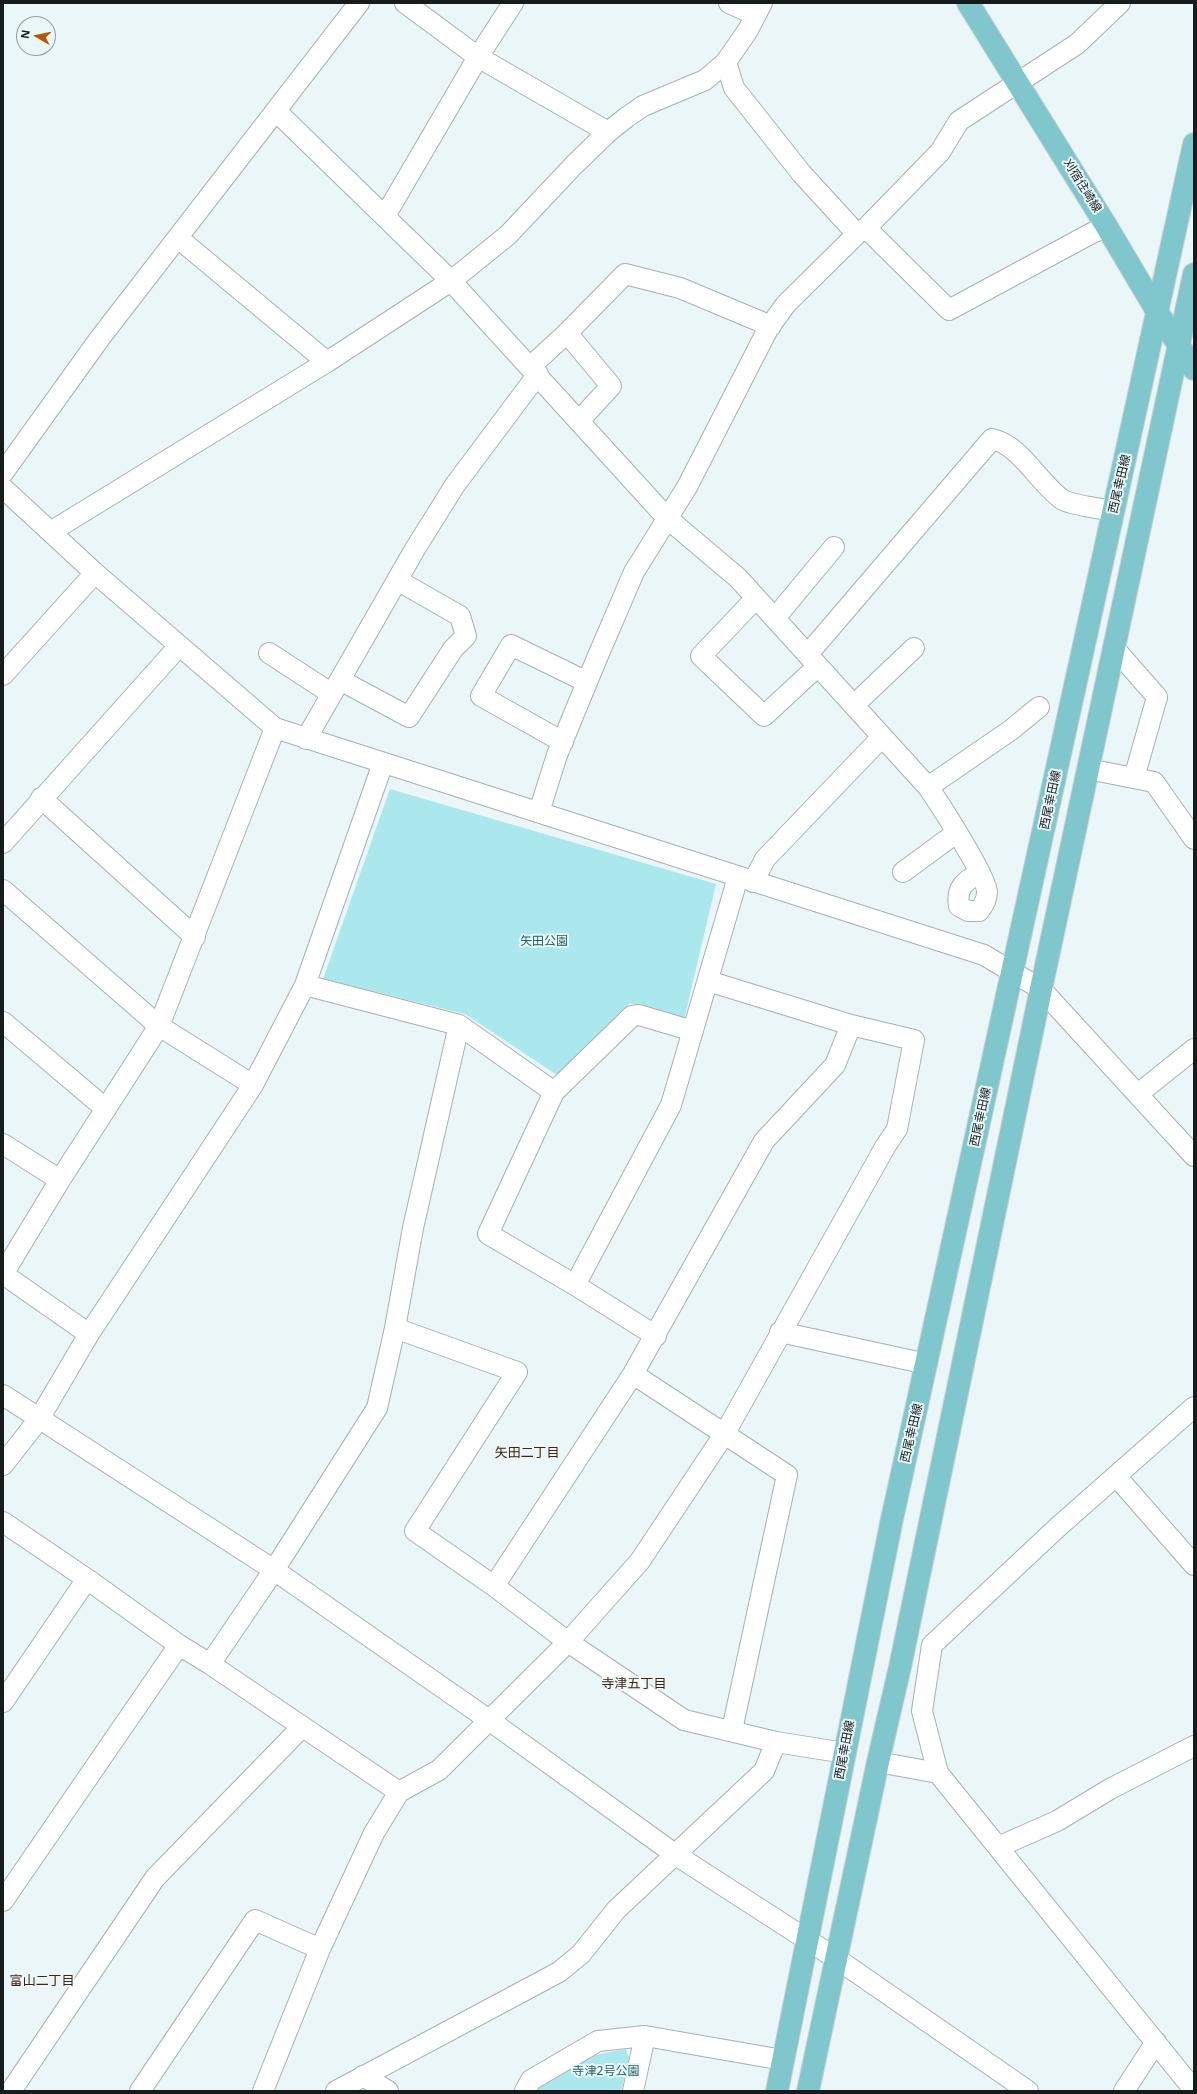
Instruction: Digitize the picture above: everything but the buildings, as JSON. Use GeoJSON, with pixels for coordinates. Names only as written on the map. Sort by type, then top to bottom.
{"type":"FeatureCollection","features":[{"type":"Feature","properties":{"kind":"main road","name":"刈宿住崎線"},"geometry":{"type":"LineString","coordinates":[[968,3],[1107,227],[1158,313],[1194,369]]}},
{"type":"Feature","properties":{"kind":"main road","name":"西尾幸田線"},"geometry":{"type":"LineString","coordinates":[[777,2091],[892,1519],[1194,144]]}},
{"type":"Feature","properties":{"kind":"main road"},"geometry":{"type":"LineString","coordinates":[[808,2091],[878,1762],[900,1668],[1041,988],[1115,649],[1178,344],[1194,274]]}},
{"type":"Feature","properties":{"kind":"street"},"geometry":{"type":"LineString","coordinates":[[3,473],[100,338],[360,3]]}},
{"type":"Feature","properties":{"kind":"street"},"geometry":{"type":"LineString","coordinates":[[405,3],[478,57],[608,132]]}},
{"type":"Feature","properties":{"kind":"street"},"geometry":{"type":"LineString","coordinates":[[385,216],[478,57],[512,3]]}},
{"type":"Feature","properties":{"kind":"street"},"geometry":{"type":"LineString","coordinates":[[52,531],[328,362],[451,281],[508,235],[608,132],[643,106],[705,80],[726,62],[748,30],[759,9],[729,3]]}},
{"type":"Feature","properties":{"kind":"street"},"geometry":{"type":"LineString","coordinates":[[538,812],[563,742],[587,682],[634,572],[667,518],[688,488],[771,326],[786,304],[940,152],[959,121],[1077,44],[1120,3]]}},
{"type":"Feature","properties":{"kind":"street"},"geometry":{"type":"LineString","coordinates":[[726,62],[734,88],[802,174],[861,231],[949,310],[1092,233],[1107,227]]}},
{"type":"Feature","properties":{"kind":"street"},"geometry":{"type":"LineString","coordinates":[[276,111],[451,281],[580,420],[667,518],[738,578],[775,618],[928,787],[980,873]]}},
{"type":"Feature","properties":{"kind":"street"},"geometry":{"type":"LineString","coordinates":[[178,238],[328,362]]}},
{"type":"Feature","properties":{"kind":"street"},"geometry":{"type":"LineString","coordinates":[[306,739],[397,580],[455,485],[534,370],[567,333],[624,274],[680,288],[771,326]]}},
{"type":"Feature","properties":{"kind":"street"},"geometry":{"type":"LineString","coordinates":[[567,333],[611,386],[580,420]]}},
{"type":"Feature","properties":{"kind":"street"},"geometry":{"type":"LineString","coordinates":[[756,598],[701,656],[764,716],[813,660],[992,439],[1000,441],[1032,468],[1055,493],[1065,501],[1114,511]]}},
{"type":"Feature","properties":{"kind":"street"},"geometry":{"type":"LineString","coordinates":[[3,488],[179,646],[276,728],[306,739],[984,956],[1041,988],[1194,1156]]}},
{"type":"Feature","properties":{"kind":"street"},"geometry":{"type":"LineString","coordinates":[[775,618],[834,547]]}},
{"type":"Feature","properties":{"kind":"street"},"geometry":{"type":"LineString","coordinates":[[3,675],[96,573]]}},
{"type":"Feature","properties":{"kind":"street"},"geometry":{"type":"LineString","coordinates":[[269,653],[336,687],[409,717],[453,649],[466,636],[460,616],[397,580]]}},
{"type":"Feature","properties":{"kind":"street"},"geometry":{"type":"LineString","coordinates":[[563,742],[481,696],[511,645],[587,682]]}},
{"type":"Feature","properties":{"kind":"street"},"geometry":{"type":"LineString","coordinates":[[3,843],[41,798],[179,646]]}},
{"type":"Feature","properties":{"kind":"street"},"geometry":{"type":"LineString","coordinates":[[854,705],[914,648]]}},
{"type":"Feature","properties":{"kind":"street"},"geometry":{"type":"LineString","coordinates":[[1115,649],[1157,697],[1134,778]]}},
{"type":"Feature","properties":{"kind":"street"},"geometry":{"type":"LineString","coordinates":[[928,787],[1011,730],[1039,707]]}},
{"type":"Feature","properties":{"kind":"street"},"geometry":{"type":"LineString","coordinates":[[90,1334],[3,1274],[60,1180],[159,1026],[276,728]]}},
{"type":"Feature","properties":{"kind":"street"},"geometry":{"type":"LineString","coordinates":[[575,1285],[671,1105],[708,981],[746,880],[882,737]]}},
{"type":"Feature","properties":{"kind":"street"},"geometry":{"type":"LineString","coordinates":[[3,1466],[39,1419],[90,1334],[254,1085],[305,985],[383,763]]}},
{"type":"Feature","properties":{"kind":"street"},"geometry":{"type":"LineString","coordinates":[[1088,769],[1154,782],[1194,839]]}},
{"type":"Feature","properties":{"kind":"street"},"geometry":{"type":"LineString","coordinates":[[41,798],[195,937]]}},
{"type":"Feature","properties":{"kind":"street"},"geometry":{"type":"LineString","coordinates":[[903,872],[956,832]]}},
{"type":"Feature","properties":{"kind":"street"},"geometry":{"type":"LineString","coordinates":[[3,890],[159,1026],[254,1085]]}},
{"type":"Feature","properties":{"kind":"street"},"geometry":{"type":"LineString","coordinates":[[263,2091],[320,1949],[374,1832],[398,1792],[439,1770],[568,1642],[640,1561],[725,1433],[780,1332],[885,1147],[897,1129],[914,1040],[851,1025],[708,981]]}},
{"type":"Feature","properties":{"kind":"street"},"geometry":{"type":"LineString","coordinates":[[305,985],[459,1025],[554,1092]]}},
{"type":"Feature","properties":{"kind":"street"},"geometry":{"type":"LineString","coordinates":[[656,1336],[575,1285],[488,1234],[554,1092],[632,1016],[639,1015],[693,1031]]}},
{"type":"Feature","properties":{"kind":"street"},"geometry":{"type":"LineString","coordinates":[[3,1022],[106,1109]]}},
{"type":"Feature","properties":{"kind":"street"},"geometry":{"type":"LineString","coordinates":[[210,1664],[274,1570],[377,1408],[395,1328],[413,1228],[459,1025]]}},
{"type":"Feature","properties":{"kind":"street"},"geometry":{"type":"LineString","coordinates":[[494,1586],[633,1374],[656,1336],[764,1141],[835,1065],[851,1025]]}},
{"type":"Feature","properties":{"kind":"street"},"geometry":{"type":"LineString","coordinates":[[1138,1094],[1194,1049]]}},
{"type":"Feature","properties":{"kind":"street"},"geometry":{"type":"LineString","coordinates":[[3,1144],[60,1180]]}},
{"type":"Feature","properties":{"kind":"street"},"geometry":{"type":"LineString","coordinates":[[395,1328],[517,1372],[415,1531],[494,1586],[568,1642],[684,1720],[732,1730],[776,1742],[845,1753]]}},
{"type":"Feature","properties":{"kind":"street"},"geometry":{"type":"LineString","coordinates":[[780,1332],[927,1364]]}},
{"type":"Feature","properties":{"kind":"street"},"geometry":{"type":"LineString","coordinates":[[633,1374],[787,1475],[732,1730]]}},
{"type":"Feature","properties":{"kind":"street"},"geometry":{"type":"LineString","coordinates":[[3,1395],[274,1570],[489,1720],[676,1855],[837,1959],[1028,2091]]}},
{"type":"Feature","properties":{"kind":"street"},"geometry":{"type":"LineString","coordinates":[[1192,2084],[1156,2042],[938,1773],[922,1711],[932,1645],[1058,1527],[1194,1407]]}},
{"type":"Feature","properties":{"kind":"street"},"geometry":{"type":"LineString","coordinates":[[1116,1476],[1194,1566]]}},
{"type":"Feature","properties":{"kind":"street"},"geometry":{"type":"LineString","coordinates":[[3,1522],[87,1579],[178,1645],[210,1664],[398,1792]]}},
{"type":"Feature","properties":{"kind":"street"},"geometry":{"type":"LineString","coordinates":[[3,1702],[87,1579]]}},
{"type":"Feature","properties":{"kind":"street"},"geometry":{"type":"LineString","coordinates":[[3,1901],[178,1645]]}},
{"type":"Feature","properties":{"kind":"street"},"geometry":{"type":"LineString","coordinates":[[11,2091],[154,1878],[302,1727]]}},
{"type":"Feature","properties":{"kind":"street"},"geometry":{"type":"LineString","coordinates":[[336,2091],[559,1972],[581,1954],[616,1910],[764,1771],[776,1742]]}},
{"type":"Feature","properties":{"kind":"street"},"geometry":{"type":"LineString","coordinates":[[998,1847],[1057,1820],[1110,1789],[1194,1746]]}},
{"type":"Feature","properties":{"kind":"street"},"geometry":{"type":"LineString","coordinates":[[878,1762],[938,1773]]}},
{"type":"Feature","properties":{"kind":"street"},"geometry":{"type":"LineString","coordinates":[[140,2091],[256,1920],[320,1949]]}},
{"type":"Feature","properties":{"kind":"street"},"geometry":{"type":"LineString","coordinates":[[634,2091],[645,2036]]}},
{"type":"Feature","properties":{"kind":"street"},"geometry":{"type":"LineString","coordinates":[[525,2091],[531,2080],[598,2042],[645,2036],[783,2060]]}},
{"type":"Feature","properties":{"kind":"street"},"geometry":{"type":"LineString","coordinates":[[1124,2091],[1156,2042]]}},
{"type":"Feature","properties":{"kind":"street"},"geometry":{"type":"LineString","coordinates":[[363,2076],[388,2091]]}},
{"type":"Feature","properties":{"kind":"green space","name":"矢田公園"},"geometry":{"type":"Polygon","coordinates":[[[390,789],[716,884],[684,1020],[630,1003],[557,1075],[465,1014],[323,979],[390,789]]]}},
{"type":"Feature","properties":{"kind":"green space","name":"寺津2号公園"},"geometry":{"type":"Polygon","coordinates":[[[626,2049],[629,2058],[621,2091],[534,2091],[537,2085],[596,2055],[626,2049]]]}},
{"type":"Feature","properties":{"kind":"district","name":"矢田二丁目"},"geometry":{"type":"Point","coordinates":[527,1453]}},
{"type":"Feature","properties":{"kind":"district","name":"寺津五丁目"},"geometry":{"type":"Point","coordinates":[634,1684]}},
{"type":"Feature","properties":{"kind":"district","name":"富山二丁目"},"geometry":{"type":"Point","coordinates":[42,1981]}}]}
